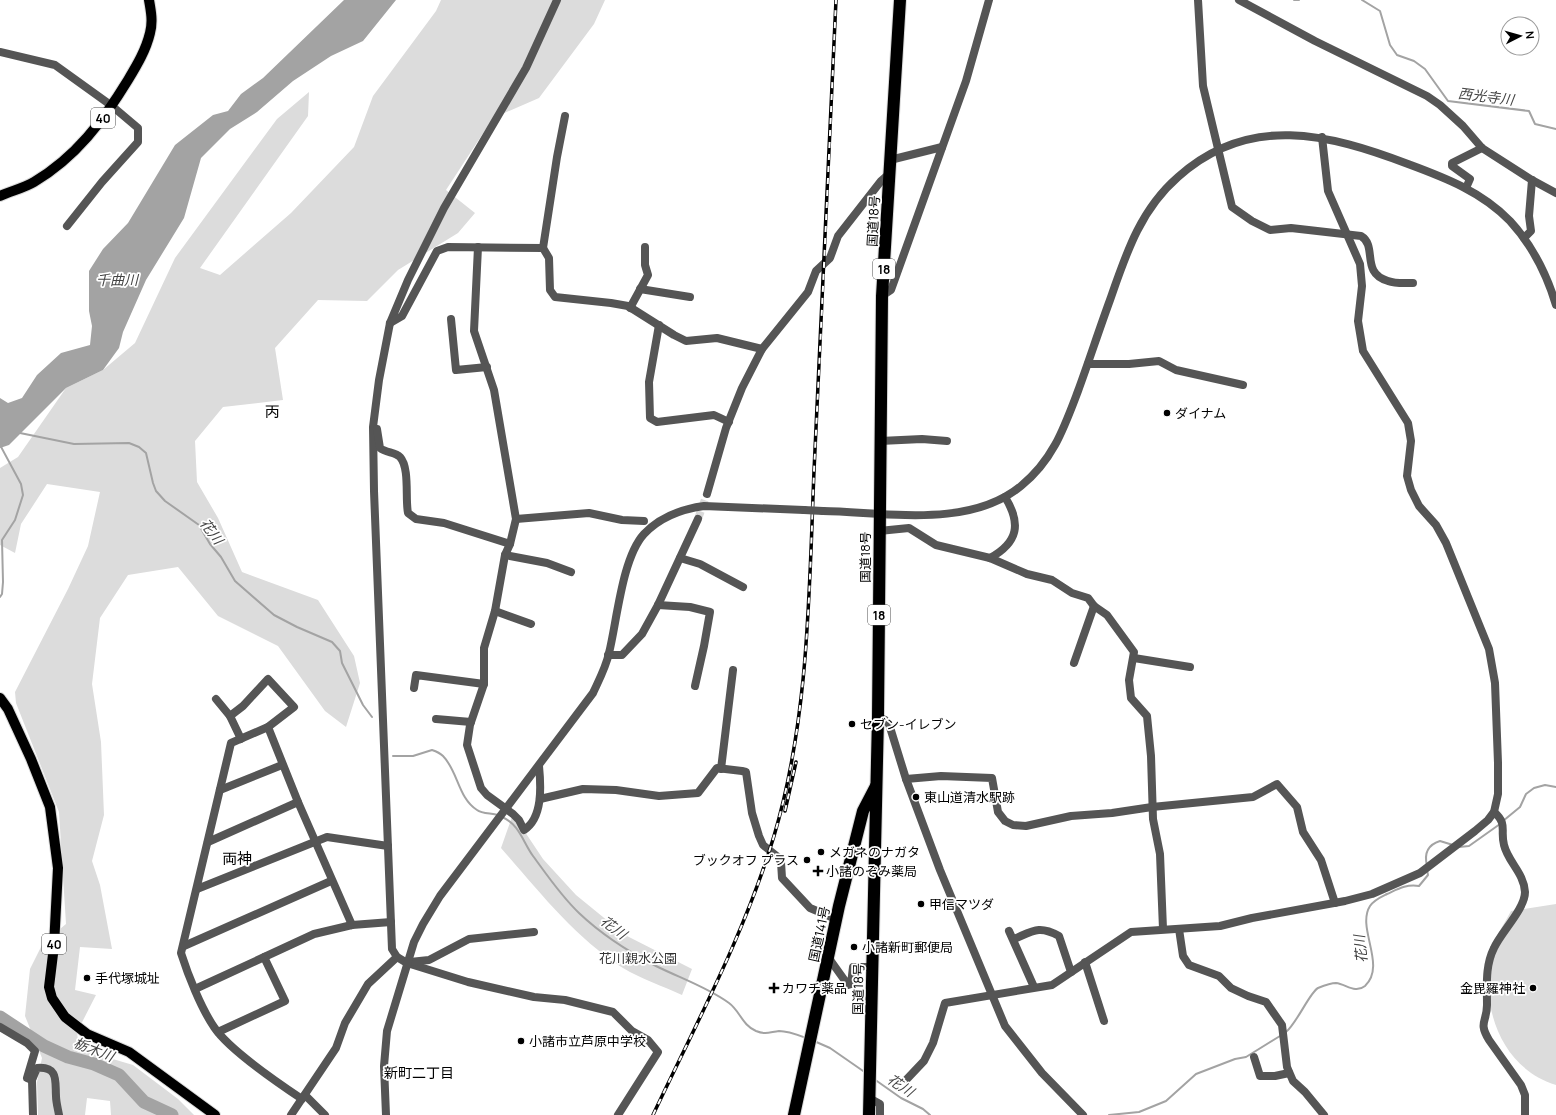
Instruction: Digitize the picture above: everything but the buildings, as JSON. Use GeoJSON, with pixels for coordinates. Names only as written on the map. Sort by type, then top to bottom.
{"type":"FeatureCollection","features":[{"type":"Feature","properties":{"kind":"highway","name":"国道18号"},"geometry":{"type":"LineString","coordinates":[[869,1115],[878,717],[882,296],[900,0]]}},
{"type":"Feature","properties":{"kind":"highway","name":"国道141号"},"geometry":{"type":"LineString","coordinates":[[794,1115],[836,919],[859,826],[866,804],[876,785]]}},
{"type":"Feature","properties":{"kind":"highway"},"geometry":{"type":"LineString","coordinates":[[859,826],[869,826],[876,831]]}},
{"type":"Feature","properties":{"kind":"main road","name":"40"},"geometry":{"type":"LineString","coordinates":[[0,196],[34,182],[72,153],[95,130],[112,106],[146,49],[151,32],[149,0]]}},
{"type":"Feature","properties":{"kind":"main road","name":"40"},"geometry":{"type":"LineString","coordinates":[[0,698],[8,709],[31,759],[50,807],[58,868],[54,946],[49,987],[52,998],[64,1017],[87,1034],[129,1052],[215,1115]]}},
{"type":"Feature","properties":{"kind":"street"},"geometry":{"type":"LineString","coordinates":[[558,0],[526,68],[444,208],[408,280],[390,323],[379,380],[373,427],[392,949],[397,957],[407,963],[468,982],[534,997],[565,1000],[613,1012],[632,1031],[648,1040],[658,1052],[618,1115]]}},
{"type":"Feature","properties":{"kind":"street"},"geometry":{"type":"LineString","coordinates":[[882,296],[891,290],[966,81],[989,0]]}},
{"type":"Feature","properties":{"kind":"street"},"geometry":{"type":"LineString","coordinates":[[1198,0],[1203,86],[1232,207],[1237,212],[1270,230],[1291,228],[1348,236],[1361,236],[1366,240],[1371,267],[1378,277],[1389,282],[1413,284]]}},
{"type":"Feature","properties":{"kind":"street"},"geometry":{"type":"LineString","coordinates":[[1240,0],[1294,31],[1427,96],[1446,110],[1482,148],[1532,180],[1556,193]]}},
{"type":"Feature","properties":{"kind":"street"},"geometry":{"type":"LineString","coordinates":[[0,52],[54,65],[112,106],[138,128],[138,142],[102,182],[66,226]]}},
{"type":"Feature","properties":{"kind":"street"},"geometry":{"type":"LineString","coordinates":[[565,116],[543,248],[549,258],[550,290],[555,297],[611,303],[630,308],[686,341],[717,338],[762,350]]}},
{"type":"Feature","properties":{"kind":"street"},"geometry":{"type":"LineString","coordinates":[[386,1115],[384,1066],[386,1030],[407,963],[423,924],[440,896],[593,693],[608,655],[630,561],[644,534],[659,522],[678,511],[704,506],[930,514],[966,512],[983,507],[1005,497],[1035,474],[1054,450],[1062,436],[1122,264],[1140,222],[1158,197],[1180,174],[1201,160],[1232,144],[1260,137],[1287,134],[1322,138],[1346,143],[1384,155],[1442,177],[1466,188],[1499,211],[1524,238],[1540,264],[1556,306]]}},
{"type":"Feature","properties":{"kind":"street"},"geometry":{"type":"LineString","coordinates":[[906,1080],[924,1061],[933,1042],[945,1002],[1052,985],[1131,932],[1220,926],[1252,918],[1335,903],[1372,894],[1420,873],[1475,832],[1494,812],[1498,794],[1498,763],[1495,683],[1489,648],[1446,543],[1436,525],[1420,506],[1410,490],[1407,476],[1411,441],[1408,423],[1363,351],[1358,321],[1361,270],[1358,256],[1328,191],[1322,138]]}},
{"type":"Feature","properties":{"kind":"street"},"geometry":{"type":"LineString","coordinates":[[890,160],[942,147]]}},
{"type":"Feature","properties":{"kind":"street"},"geometry":{"type":"LineString","coordinates":[[1466,188],[1470,179],[1454,169],[1452,163],[1482,148]]}},
{"type":"Feature","properties":{"kind":"street"},"geometry":{"type":"LineString","coordinates":[[707,494],[729,422],[742,388],[762,350],[808,292],[816,271],[830,258],[838,236],[881,181],[889,174]]}},
{"type":"Feature","properties":{"kind":"street"},"geometry":{"type":"LineString","coordinates":[[1524,238],[1532,230],[1529,216],[1532,180]]}},
{"type":"Feature","properties":{"kind":"street"},"geometry":{"type":"LineString","coordinates":[[390,323],[402,316],[437,251],[448,247],[543,248]]}},
{"type":"Feature","properties":{"kind":"street"},"geometry":{"type":"LineString","coordinates":[[478,247],[474,331],[494,390],[516,519],[506,555],[495,611],[484,648],[484,684],[471,722],[467,745],[481,788],[504,812],[519,820],[524,830],[530,826],[540,799],[539,766]]}},
{"type":"Feature","properties":{"kind":"street"},"geometry":{"type":"LineString","coordinates":[[630,308],[648,275],[645,265],[645,247]]}},
{"type":"Feature","properties":{"kind":"street"},"geometry":{"type":"LineString","coordinates":[[640,289],[690,297]]}},
{"type":"Feature","properties":{"kind":"street"},"geometry":{"type":"LineString","coordinates":[[451,319],[456,370],[486,367]]}},
{"type":"Feature","properties":{"kind":"street"},"geometry":{"type":"LineString","coordinates":[[660,325],[649,382],[650,418],[657,422],[714,415],[729,422]]}},
{"type":"Feature","properties":{"kind":"street"},"geometry":{"type":"LineString","coordinates":[[1088,364],[1129,364],[1159,361],[1176,370],[1243,385]]}},
{"type":"Feature","properties":{"kind":"street"},"geometry":{"type":"LineString","coordinates":[[373,427],[376,428],[378,432],[380,448],[386,453],[393,453],[400,457],[405,470],[406,504],[408,514],[416,519],[444,523],[510,544]]}},
{"type":"Feature","properties":{"kind":"street"},"geometry":{"type":"LineString","coordinates":[[880,441],[922,439],[946,441]]}},
{"type":"Feature","properties":{"kind":"street"},"geometry":{"type":"LineString","coordinates":[[990,558],[1003,551],[1011,540],[1015,526],[1014,512],[1005,497]]}},
{"type":"Feature","properties":{"kind":"street"},"geometry":{"type":"LineString","coordinates":[[516,519],[589,513],[622,520],[644,521]]}},
{"type":"Feature","properties":{"kind":"street"},"geometry":{"type":"LineString","coordinates":[[608,655],[622,656],[642,634],[658,605],[698,519]]}},
{"type":"Feature","properties":{"kind":"street"},"geometry":{"type":"LineString","coordinates":[[879,531],[909,528],[936,545],[990,558],[1027,574],[1052,580],[1072,593],[1088,598],[1094,606],[1107,615],[1134,652],[1129,680],[1131,698],[1147,716],[1151,756],[1152,807],[1160,854],[1163,929]]}},
{"type":"Feature","properties":{"kind":"street"},"geometry":{"type":"LineString","coordinates":[[506,555],[548,563],[570,572]]}},
{"type":"Feature","properties":{"kind":"street"},"geometry":{"type":"LineString","coordinates":[[680,558],[700,564],[743,588]]}},
{"type":"Feature","properties":{"kind":"street"},"geometry":{"type":"LineString","coordinates":[[658,605],[690,607],[710,612],[695,686]]}},
{"type":"Feature","properties":{"kind":"street"},"geometry":{"type":"LineString","coordinates":[[1074,663],[1094,606]]}},
{"type":"Feature","properties":{"kind":"street"},"geometry":{"type":"LineString","coordinates":[[495,611],[531,624]]}},
{"type":"Feature","properties":{"kind":"street"},"geometry":{"type":"LineString","coordinates":[[1134,658],[1190,667]]}},
{"type":"Feature","properties":{"kind":"street"},"geometry":{"type":"LineString","coordinates":[[721,769],[733,670]]}},
{"type":"Feature","properties":{"kind":"street"},"geometry":{"type":"LineString","coordinates":[[414,688],[416,675],[484,684]]}},
{"type":"Feature","properties":{"kind":"street"},"geometry":{"type":"LineString","coordinates":[[230,716],[243,706],[268,679],[294,707],[268,727],[231,743],[184,946],[181,953],[195,989],[218,1032],[246,1058],[303,1097],[325,1115]]}},
{"type":"Feature","properties":{"kind":"street"},"geometry":{"type":"LineString","coordinates":[[216,699],[230,716],[240,739]]}},
{"type":"Feature","properties":{"kind":"street"},"geometry":{"type":"LineString","coordinates":[[878,717],[885,720],[889,724],[906,779],[990,994],[1005,1026],[1042,1073],[1083,1115]]}},
{"type":"Feature","properties":{"kind":"street"},"geometry":{"type":"LineString","coordinates":[[436,719],[471,722]]}},
{"type":"Feature","properties":{"kind":"street"},"geometry":{"type":"LineString","coordinates":[[268,727],[282,765],[331,881],[352,925]]}},
{"type":"Feature","properties":{"kind":"street"},"geometry":{"type":"LineString","coordinates":[[220,790],[282,765]]}},
{"type":"Feature","properties":{"kind":"street"},"geometry":{"type":"LineString","coordinates":[[540,799],[583,789],[616,790],[659,796],[698,793],[717,768],[746,772],[752,813],[759,836],[763,845],[778,857],[781,862],[782,878],[810,908],[836,919]]}},
{"type":"Feature","properties":{"kind":"street"},"geometry":{"type":"LineString","coordinates":[[906,779],[941,776],[992,778],[998,812],[1005,821],[1013,825],[1026,826],[1071,816],[1112,813],[1152,807],[1253,797],[1277,784],[1297,807],[1303,832],[1321,860],[1335,903]]}},
{"type":"Feature","properties":{"kind":"street"},"geometry":{"type":"LineString","coordinates":[[208,842],[298,802]]}},
{"type":"Feature","properties":{"kind":"street"},"geometry":{"type":"LineString","coordinates":[[1494,812],[1503,824],[1504,845],[1518,870],[1525,892],[1522,904],[1497,941],[1491,956],[1487,977],[1487,1012],[1483,1023],[1483,1028],[1489,1040],[1521,1085],[1525,1095],[1525,1115]]}},
{"type":"Feature","properties":{"kind":"street"},"geometry":{"type":"LineString","coordinates":[[197,889],[327,837],[388,846]]}},
{"type":"Feature","properties":{"kind":"street"},"geometry":{"type":"LineString","coordinates":[[184,946],[331,881]]}},
{"type":"Feature","properties":{"kind":"street"},"geometry":{"type":"LineString","coordinates":[[195,989],[314,934],[352,925],[391,922]]}},
{"type":"Feature","properties":{"kind":"street"},"geometry":{"type":"LineString","coordinates":[[1014,939],[1046,929],[1059,936],[1071,972]]}},
{"type":"Feature","properties":{"kind":"street"},"geometry":{"type":"LineString","coordinates":[[1179,929],[1183,956],[1189,965],[1219,976],[1231,988],[1266,1002],[1282,1025],[1287,1067],[1293,1081],[1305,1092],[1324,1115]]}},
{"type":"Feature","properties":{"kind":"street"},"geometry":{"type":"LineString","coordinates":[[1009,931],[1014,939],[1034,987]]}},
{"type":"Feature","properties":{"kind":"street"},"geometry":{"type":"LineString","coordinates":[[407,963],[429,960],[469,939],[534,932]]}},
{"type":"Feature","properties":{"kind":"street"},"geometry":{"type":"LineString","coordinates":[[218,1032],[285,1001],[264,957]]}},
{"type":"Feature","properties":{"kind":"street"},"geometry":{"type":"LineString","coordinates":[[291,1115],[336,1048],[345,1024],[368,984],[397,957]]}},
{"type":"Feature","properties":{"kind":"street"},"geometry":{"type":"LineString","coordinates":[[828,957],[848,985],[851,984],[853,980],[853,967],[873,967]]}},
{"type":"Feature","properties":{"kind":"street"},"geometry":{"type":"LineString","coordinates":[[1086,962],[1104,1021]]}},
{"type":"Feature","properties":{"kind":"street"},"geometry":{"type":"LineString","coordinates":[[0,1027],[28,1043],[35,1051],[27,1078],[32,1080]]}},
{"type":"Feature","properties":{"kind":"street"},"geometry":{"type":"LineString","coordinates":[[1254,1057],[1260,1076],[1275,1076],[1289,1073]]}},
{"type":"Feature","properties":{"kind":"street"},"geometry":{"type":"LineString","coordinates":[[33,1115],[32,1080],[37,1068],[48,1069],[54,1075],[58,1084],[56,1096],[59,1115]]}},
{"type":"Feature","properties":{"kind":"street"},"geometry":{"type":"LineString","coordinates":[[869,1098],[880,1104],[880,1115]]}},
{"type":"Feature","properties":{"kind":"green space"},"geometry":{"type":"Polygon","coordinates":[[[441,0],[605,0],[594,24],[539,98],[493,118],[446,190],[475,213],[458,233],[398,270],[367,301],[318,300],[275,348],[283,400],[223,407],[195,441],[197,482],[218,518],[242,572],[318,600],[354,656],[360,683],[346,727],[325,711],[278,646],[218,616],[178,567],[128,575],[100,618],[92,684],[101,742],[104,815],[92,861],[100,885],[112,949],[80,947],[75,990],[96,995],[77,1032],[79,1049],[133,1065],[178,1099],[194,1115],[111,1115],[110,1101],[87,1098],[85,1115],[38,1115],[37,1082],[42,1058],[25,1016],[30,969],[43,943],[66,924],[59,812],[16,703],[15,692],[68,589],[88,546],[100,492],[47,484],[21,524],[15,553],[0,545],[0,468],[18,457],[66,388],[103,370],[135,343],[175,258],[277,119],[309,92],[308,116],[200,268],[220,275],[291,213],[354,147],[373,96],[436,11],[441,0]]]}},
{"type":"Feature","properties":{"kind":"green space","name":"花川親水公園"},"geometry":{"type":"Polygon","coordinates":[[[513,814],[543,859],[576,895],[625,935],[692,969],[682,995],[630,972],[605,956],[573,928],[543,897],[501,848],[513,814]]]}},
{"type":"Feature","properties":{"kind":"green space"},"geometry":{"type":"Polygon","coordinates":[[[1556,904],[1556,1085],[1540,1078],[1527,1069],[1515,1058],[1506,1046],[1498,1031],[1489,1000],[1486,964],[1492,946],[1511,911],[1556,904]]]}},
{"type":"Feature","properties":{"kind":"water","name":"千曲川"},"geometry":{"type":"Polygon","coordinates":[[[344,0],[396,0],[363,41],[331,56],[293,81],[257,112],[230,129],[201,158],[184,218],[146,280],[123,332],[119,348],[103,370],[66,388],[9,445],[0,448],[0,398],[8,403],[22,398],[37,375],[61,353],[90,345],[92,326],[89,311],[89,271],[103,249],[128,223],[175,145],[213,115],[228,111],[241,94],[263,78],[344,0]]]}},
{"type":"Feature","properties":{"kind":"waterway","name":"西光寺川"},"geometry":{"type":"LineString","coordinates":[[1294,0],[1299,0]]}},
{"type":"Feature","properties":{"kind":"waterway","name":"西光寺川"},"geometry":{"type":"LineString","coordinates":[[1362,0],[1380,11],[1390,45],[1397,55],[1414,61],[1425,69],[1448,101],[1529,111],[1535,124],[1556,129]]}},
{"type":"Feature","properties":{"kind":"waterway","name":"花川"},"geometry":{"type":"LineString","coordinates":[[19,431],[20,433],[74,444],[129,443],[139,447],[146,453],[156,491],[165,501],[199,525],[210,544],[221,557],[235,581],[274,615],[332,642],[340,651],[342,663],[363,705],[372,717]]}},
{"type":"Feature","properties":{"kind":"waterway","name":"栃木川"},"geometry":{"type":"LineString","coordinates":[[0,445],[21,484],[23,495],[15,520],[2,540],[3,582],[2,594],[0,597]]}},
{"type":"Feature","properties":{"kind":"waterway","name":"花川"},"geometry":{"type":"LineString","coordinates":[[393,756],[413,756],[432,750],[439,753],[448,762],[462,792],[471,805],[481,812],[498,815]]}},
{"type":"Feature","properties":{"kind":"waterway","name":"花川"},"geometry":{"type":"LineString","coordinates":[[1503,821],[1520,807],[1526,794],[1534,788],[1545,785],[1556,787]]}},
{"type":"Feature","properties":{"kind":"waterway","name":"花川"},"geometry":{"type":"LineString","coordinates":[[502,817],[508,820],[517,829],[529,851],[566,900],[588,921],[606,935],[646,961],[703,987],[721,997],[733,1006],[747,1025],[756,1031],[765,1033],[782,1031],[806,1038]]}},
{"type":"Feature","properties":{"kind":"waterway","name":"花川"},"geometry":{"type":"LineString","coordinates":[[1459,847],[1469,846],[1500,824]]}},
{"type":"Feature","properties":{"kind":"waterway","name":"花川"},"geometry":{"type":"LineString","coordinates":[[1427,866],[1426,854],[1432,845],[1440,841],[1453,845]]}},
{"type":"Feature","properties":{"kind":"waterway","name":"花川"},"geometry":{"type":"LineString","coordinates":[[1286,1032],[1295,1022],[1311,995],[1318,988],[1336,983],[1354,989],[1365,986],[1371,977],[1373,968],[1373,957],[1366,925],[1370,906],[1378,899],[1406,886],[1419,886],[1428,875],[1427,870]]}},
{"type":"Feature","properties":{"kind":"waterway","name":"栃木川"},"geometry":{"type":"LineString","coordinates":[[0,1017],[44,1046],[68,1057],[94,1064],[119,1075],[144,1102],[172,1115]]}},
{"type":"Feature","properties":{"kind":"waterway","name":"花川"},"geometry":{"type":"LineString","coordinates":[[1109,1115],[1139,1112],[1166,1101],[1196,1074],[1235,1059],[1246,1057],[1280,1036]]}},
{"type":"Feature","properties":{"kind":"waterway","name":"花川"},"geometry":{"type":"LineString","coordinates":[[814,1041],[830,1048],[866,1073]]}},
{"type":"Feature","properties":{"kind":"waterway","name":"花川"},"geometry":{"type":"LineString","coordinates":[[874,1079],[901,1098],[923,1109],[930,1115]]}},
{"type":"Feature","properties":{"kind":"tunnel"},"geometry":{"type":"LineString","coordinates":[[698,519],[707,494]]}},
{"type":"Feature","properties":{"kind":"railway"},"geometry":{"type":"LineString","coordinates":[[653,1115],[719,978],[749,908],[774,836],[786,791],[794,746],[801,701],[811,563],[836,0]]}},
{"type":"Feature","properties":{"kind":"railway"},"geometry":{"type":"LineString","coordinates":[[785,811],[796,762]]}},
{"type":"Feature","properties":{"kind":"place","name":"ダイナム"},"geometry":{"type":"Point","coordinates":[1167,413]}},
{"type":"Feature","properties":{"kind":"place","name":"セブン-イレブン"},"geometry":{"type":"Point","coordinates":[852,724]}},
{"type":"Feature","properties":{"kind":"place","name":"東山道清水駅跡"},"geometry":{"type":"Point","coordinates":[916,797]}},
{"type":"Feature","properties":{"kind":"place","name":"メガネのナガタ"},"geometry":{"type":"Point","coordinates":[821,852]}},
{"type":"Feature","properties":{"kind":"place","name":"ブックオフ プラス"},"geometry":{"type":"Point","coordinates":[807,860]}},
{"type":"Feature","properties":{"kind":"place","name":"小諸のぞみ薬局"},"geometry":{"type":"Point","coordinates":[818,871]}},
{"type":"Feature","properties":{"kind":"place","name":"甲信マツダ"},"geometry":{"type":"Point","coordinates":[921,904]}},
{"type":"Feature","properties":{"kind":"place","name":"小諸新町郵便局"},"geometry":{"type":"Point","coordinates":[854,947]}},
{"type":"Feature","properties":{"kind":"place","name":"手代塚城址"},"geometry":{"type":"Point","coordinates":[87,978]}},
{"type":"Feature","properties":{"kind":"place","name":"カワチ薬品"},"geometry":{"type":"Point","coordinates":[774,988]}},
{"type":"Feature","properties":{"kind":"place","name":"金毘羅神社"},"geometry":{"type":"Point","coordinates":[1533,988]}},
{"type":"Feature","properties":{"kind":"place","name":"小諸市立芦原中学校"},"geometry":{"type":"Point","coordinates":[521,1041]}},
{"type":"Feature","properties":{"kind":"district","name":"丙"},"geometry":{"type":"Point","coordinates":[272,411]}},
{"type":"Feature","properties":{"kind":"district","name":"両神"},"geometry":{"type":"Point","coordinates":[237,858]}},
{"type":"Feature","properties":{"kind":"district","name":"新町二丁目"},"geometry":{"type":"Point","coordinates":[419,1072]}}]}
